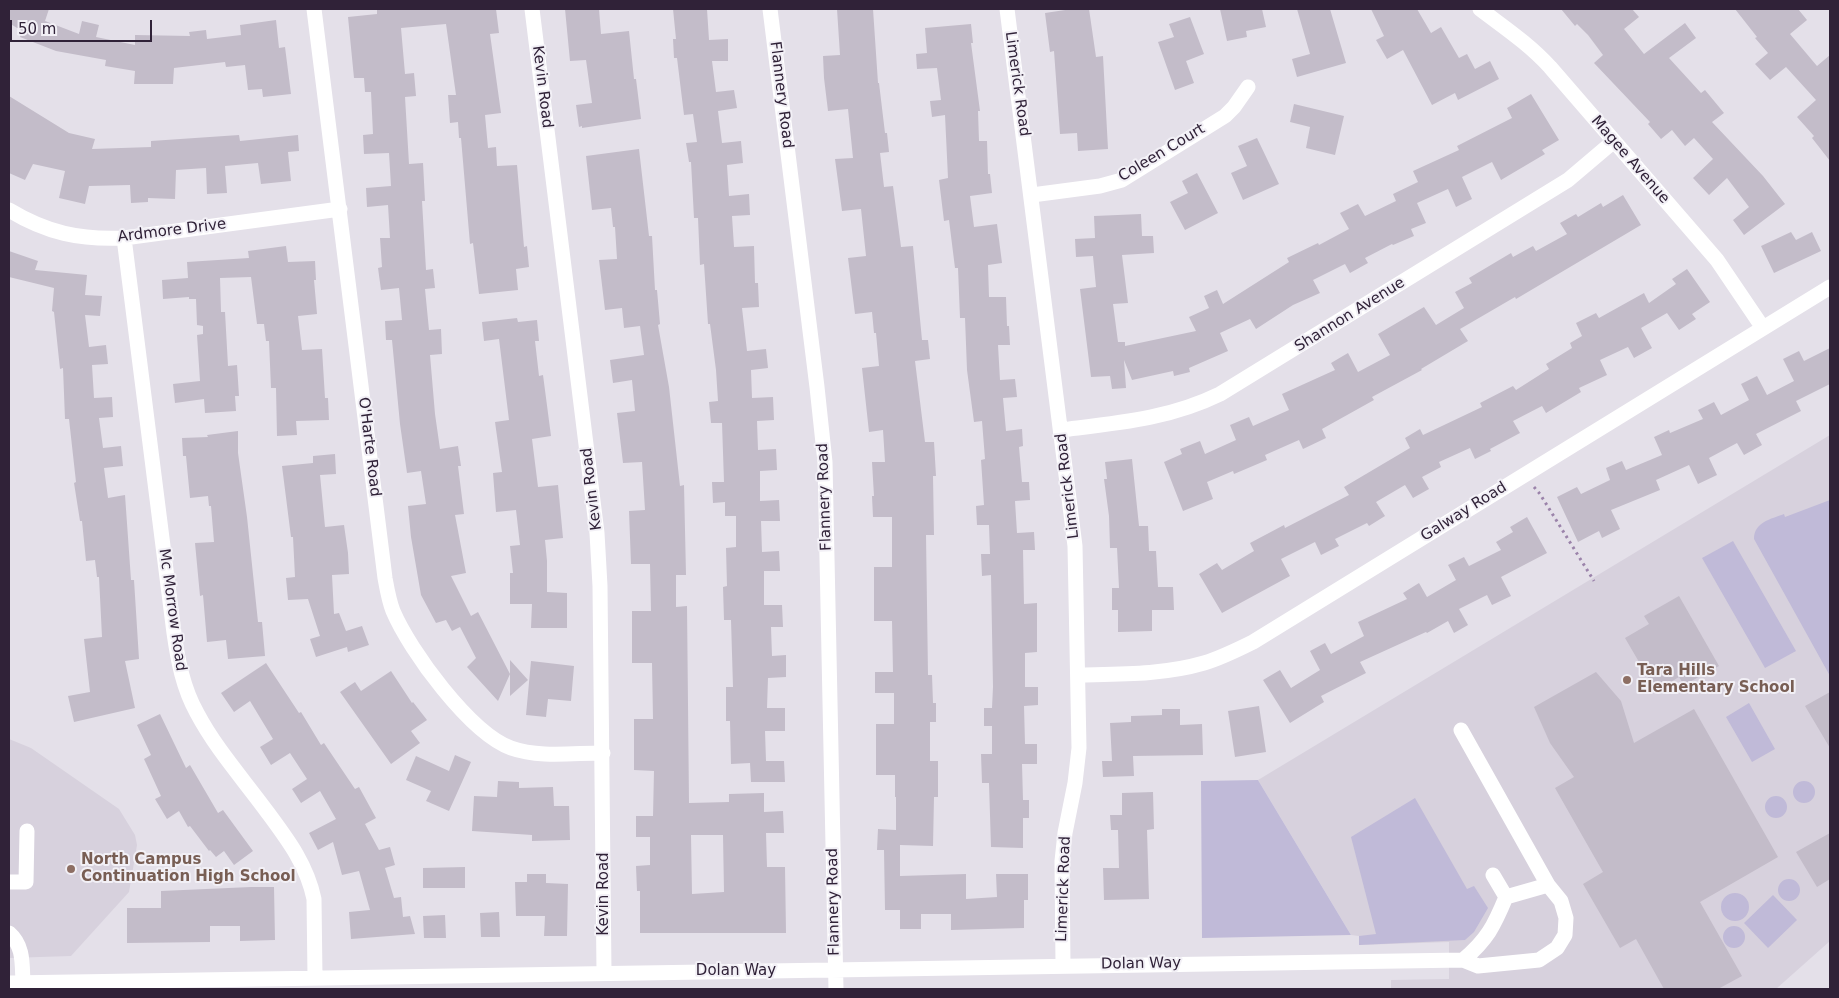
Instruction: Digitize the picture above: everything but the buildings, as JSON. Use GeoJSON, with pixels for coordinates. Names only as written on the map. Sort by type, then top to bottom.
{"type":"FeatureCollection","features":[{"type":"Feature","properties":{"kind":"street","name":"O'Harte Road"},"geometry":{"type":"LineString","coordinates":[[314,9],[385,578],[393,610],[398,622],[438,682],[468,718],[496,740],[510,748],[528,753],[602,753]]}},
{"type":"Feature","properties":{"kind":"street","name":"Kevin Road"},"geometry":{"type":"LineString","coordinates":[[532,9],[597,533],[600,596],[604,972]]}},
{"type":"Feature","properties":{"kind":"street","name":"Flannery Road"},"geometry":{"type":"LineString","coordinates":[[770,9],[825,462],[836,989]]}},
{"type":"Feature","properties":{"kind":"street","name":"Limerick Road"},"geometry":{"type":"LineString","coordinates":[[1007,9],[1062,430],[1075,546],[1078,766],[1062,861],[1063,965]]}},
{"type":"Feature","properties":{"kind":"street","name":"Magee Avenue"},"geometry":{"type":"LineString","coordinates":[[1480,9],[1537,52],[1717,260],[1763,328]]}},
{"type":"Feature","properties":{"kind":"street","name":"Coleen Court"},"geometry":{"type":"LineString","coordinates":[[1032,195],[1100,186],[1122,180],[1225,116],[1248,87]]}},
{"type":"Feature","properties":{"kind":"street","name":"Shannon Avenue"},"geometry":{"type":"LineString","coordinates":[[1062,430],[1159,416],[1191,407],[1220,394],[1568,180],[1614,141]]}},
{"type":"Feature","properties":{"kind":"street","name":"Ardmore Drive"},"geometry":{"type":"LineString","coordinates":[[9,210],[24,219],[50,230],[98,239],[124,238],[340,209]]}},
{"type":"Feature","properties":{"kind":"street","name":"Mc Morrow Road"},"geometry":{"type":"LineString","coordinates":[[124,238],[174,633],[181,671],[189,696],[216,744],[285,836],[308,876],[315,911],[315,977]]}},
{"type":"Feature","properties":{"kind":"street","name":"Galway Road"},"geometry":{"type":"LineString","coordinates":[[1078,675],[1150,673],[1179,669],[1206,663],[1253,642],[1830,288]]}},
{"type":"Feature","properties":{"kind":"street","name":"Dolan Way"},"geometry":{"type":"LineString","coordinates":[[16,983],[604,972],[1463,960],[1478,966],[1539,960],[1557,948],[1564,935],[1566,918],[1560,901],[1548,885],[1460,730]]}},
{"type":"Feature","properties":{"kind":"street"},"geometry":{"type":"LineString","coordinates":[[9,882],[26,882],[27,831]]}},
{"type":"Feature","properties":{"kind":"street"},"geometry":{"type":"LineString","coordinates":[[1493,875],[1506,897]]}},
{"type":"Feature","properties":{"kind":"street"},"geometry":{"type":"LineString","coordinates":[[1506,897],[1548,885]]}},
{"type":"Feature","properties":{"kind":"street"},"geometry":{"type":"LineString","coordinates":[[1463,960],[1479,946],[1492,929],[1506,897]]}},
{"type":"Feature","properties":{"kind":"street"},"geometry":{"type":"LineString","coordinates":[[9,933],[21,949],[16,983]]}},
{"type":"Feature","properties":{"kind":"path"},"geometry":{"type":"LineString","coordinates":[[1523,475],[1540,494],[1594,581]]}},
{"type":"Feature","properties":{"kind":"shaded area","name":"Tara Hills Elementary School"},"geometry":{"type":"Polygon","coordinates":[[[1830,435],[1830,941],[1776,989],[1391,989],[1391,980],[1449,979],[1449,942],[1359,945],[1359,936],[1351,935],[1258,780],[1830,435]]]}},
{"type":"Feature","properties":{"kind":"shaded area"},"geometry":{"type":"Polygon","coordinates":[[[1830,500],[1830,676],[1754,539],[1757,529],[1764,522],[1784,514],[1785,517],[1830,500]]]}},
{"type":"Feature","properties":{"kind":"shaded area"},"geometry":{"type":"Polygon","coordinates":[[[1733,541],[1796,651],[1765,668],[1702,558],[1733,541]]]}},
{"type":"Feature","properties":{"kind":"shaded area"},"geometry":{"type":"Polygon","coordinates":[[[1749,703],[1775,749],[1752,762],[1726,717],[1749,703]]]}},
{"type":"Feature","properties":{"kind":"shaded area","name":"North Campus Continuation High School"},"geometry":{"type":"Polygon","coordinates":[[[9,739],[31,748],[119,809],[135,835],[137,845],[129,892],[71,956],[9,958],[9,739]]]}},
{"type":"Feature","properties":{"kind":"shaded area"},"geometry":{"type":"Polygon","coordinates":[[[1258,780],[1351,935],[1202,938],[1201,781],[1258,780]]]}},
{"type":"Feature","properties":{"kind":"shaded area"},"geometry":{"type":"Polygon","coordinates":[[[1804,781],[1812,784],[1815,792],[1812,800],[1804,803],[1796,800],[1793,792],[1796,784],[1804,781]]]}},
{"type":"Feature","properties":{"kind":"shaded area"},"geometry":{"type":"Polygon","coordinates":[[[1776,796],[1784,799],[1787,807],[1784,815],[1776,818],[1768,815],[1765,807],[1768,799],[1776,796]]]}},
{"type":"Feature","properties":{"kind":"shaded area"},"geometry":{"type":"Polygon","coordinates":[[[1415,798],[1467,889],[1474,886],[1488,908],[1474,932],[1465,940],[1359,945],[1359,936],[1376,934],[1351,837],[1415,798]]]}},
{"type":"Feature","properties":{"kind":"shaded area"},"geometry":{"type":"Polygon","coordinates":[[[1789,879],[1797,882],[1800,890],[1797,898],[1789,901],[1781,898],[1778,890],[1781,882],[1789,879]]]}},
{"type":"Feature","properties":{"kind":"shaded area"},"geometry":{"type":"Polygon","coordinates":[[[1735,893],[1745,897],[1749,907],[1745,917],[1735,921],[1725,917],[1721,907],[1725,897],[1735,893]]]}},
{"type":"Feature","properties":{"kind":"shaded area"},"geometry":{"type":"Polygon","coordinates":[[[1773,895],[1797,920],[1768,948],[1744,923],[1773,895]]]}},
{"type":"Feature","properties":{"kind":"shaded area"},"geometry":{"type":"Polygon","coordinates":[[[1734,926],[1742,929],[1745,937],[1742,945],[1734,948],[1726,945],[1723,937],[1726,929],[1734,926]]]}},
{"type":"Feature","properties":{"kind":"place","name":"Tara Hills Elementary School"},"geometry":{"type":"Point","coordinates":[1627,680]}},
{"type":"Feature","properties":{"kind":"place","name":"North Campus Continuation High School"},"geometry":{"type":"Point","coordinates":[71,869]}}]}
